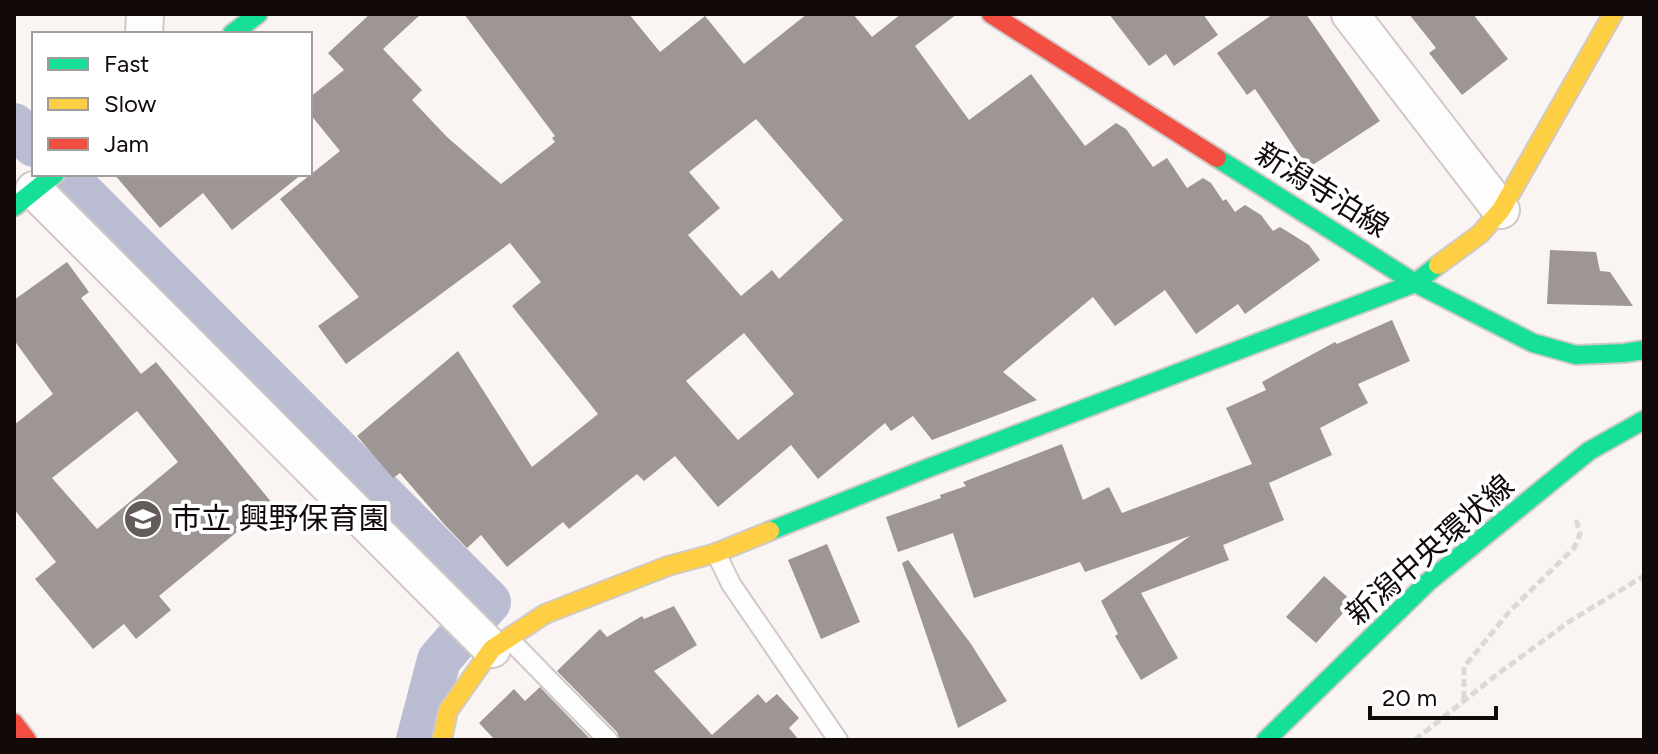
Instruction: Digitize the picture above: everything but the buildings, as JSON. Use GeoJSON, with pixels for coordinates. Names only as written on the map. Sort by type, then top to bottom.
{"type":"FeatureCollection","features":[{"type":"Feature","properties":{"kind":"street"},"geometry":{"type":"LineString","coordinates":[[235,32],[258,14]]}},
{"type":"Feature","properties":{"kind":"street","name":"新潟寺泊線"},"geometry":{"type":"LineString","coordinates":[[991,14],[1415,283],[1533,343],[1576,355],[1644,350]]}},
{"type":"Feature","properties":{"kind":"street"},"geometry":{"type":"LineString","coordinates":[[1350,14],[1501,210]]}},
{"type":"Feature","properties":{"kind":"street"},"geometry":{"type":"LineString","coordinates":[[442,740],[448,711],[500,644],[545,614],[668,566],[716,553],[923,470],[1415,283],[1480,234],[1501,210],[1613,14]]}},
{"type":"Feature","properties":{"kind":"street"},"geometry":{"type":"LineString","coordinates":[[34,190],[500,644]]}},
{"type":"Feature","properties":{"kind":"street","name":"新潟中央環状線"},"geometry":{"type":"LineString","coordinates":[[1266,740],[1428,582],[1589,451],[1644,420]]}},
{"type":"Feature","properties":{"kind":"street"},"geometry":{"type":"LineString","coordinates":[[14,723],[27,740]]}},
{"type":"Feature","properties":{"kind":"lane"},"geometry":{"type":"LineString","coordinates":[[716,553],[731,584],[838,740]]}},
{"type":"Feature","properties":{"kind":"lane"},"geometry":{"type":"LineString","coordinates":[[500,644],[608,740]]}},
{"type":"Feature","properties":{"kind":"path"},"geometry":{"type":"LineString","coordinates":[[1464,700],[1464,667],[1509,612],[1574,548],[1580,534],[1578,521],[1547,485]]}},
{"type":"Feature","properties":{"kind":"path"},"geometry":{"type":"LineString","coordinates":[[1415,740],[1570,621],[1644,576]]}},
{"type":"Feature","properties":{"kind":"waterway"},"geometry":{"type":"LineString","coordinates":[[14,125],[32,143]]}},
{"type":"Feature","properties":{"kind":"waterway"},"geometry":{"type":"LineString","coordinates":[[65,176],[489,602],[439,660],[418,740]]}},
{"type":"Feature","properties":{"kind":"traffic: fast"},"geometry":{"type":"LineString","coordinates":[[235,32],[258,14]]}},
{"type":"Feature","properties":{"kind":"traffic: fast"},"geometry":{"type":"LineString","coordinates":[[1217,158],[1415,283],[1533,343],[1576,355],[1644,350]]}},
{"type":"Feature","properties":{"kind":"traffic: fast"},"geometry":{"type":"LineString","coordinates":[[14,207],[53,176]]}},
{"type":"Feature","properties":{"kind":"traffic: fast"},"geometry":{"type":"LineString","coordinates":[[770,531],[1415,283],[1438,265]]}},
{"type":"Feature","properties":{"kind":"traffic: fast"},"geometry":{"type":"LineString","coordinates":[[1266,740],[1428,582],[1589,451],[1644,420]]}},
{"type":"Feature","properties":{"kind":"traffic: slow"},"geometry":{"type":"LineString","coordinates":[[1438,265],[1480,234],[1501,210],[1613,14]]}},
{"type":"Feature","properties":{"kind":"traffic: slow"},"geometry":{"type":"LineString","coordinates":[[442,740],[448,711],[492,649],[545,614],[668,566],[716,553],[770,531]]}},
{"type":"Feature","properties":{"kind":"traffic: jam"},"geometry":{"type":"LineString","coordinates":[[991,14],[1217,158]]}},
{"type":"Feature","properties":{"kind":"traffic: jam"},"geometry":{"type":"LineString","coordinates":[[14,723],[27,740]]}},
{"type":"Feature","properties":{"kind":"place","name":"市立 興野保育園"},"geometry":{"type":"Point","coordinates":[143,519]}}]}
